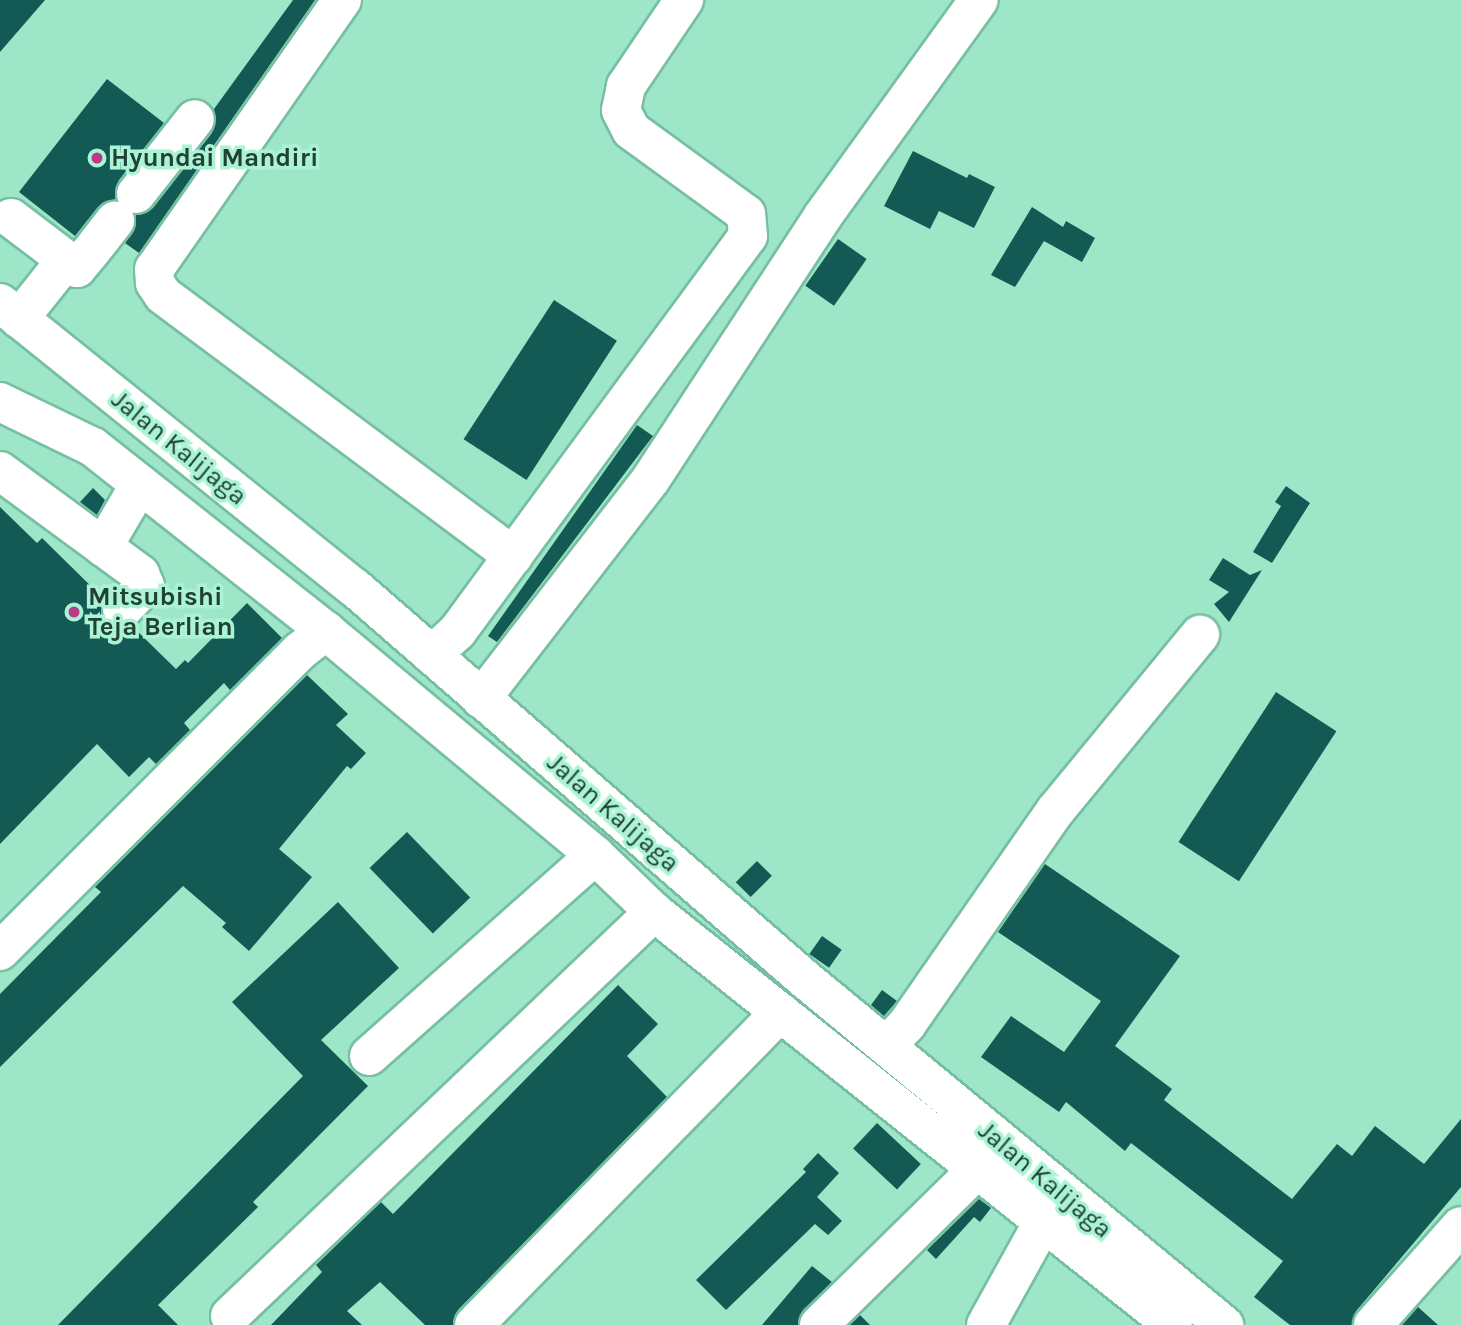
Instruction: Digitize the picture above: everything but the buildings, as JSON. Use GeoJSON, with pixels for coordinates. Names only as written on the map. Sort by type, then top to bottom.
{"type":"FeatureCollection","features":[{"type":"Feature","properties":{"kind":"main road"},"geometry":{"type":"LineString","coordinates":[[342,0],[154,269],[155,283],[163,295],[513,556]]}},
{"type":"Feature","properties":{"kind":"main road"},"geometry":{"type":"LineString","coordinates":[[432,655],[457,632],[748,236],[746,214],[631,130],[621,110],[626,86],[684,0]]}},
{"type":"Feature","properties":{"kind":"main road"},"geometry":{"type":"LineString","coordinates":[[481,699],[651,479],[823,216],[979,0]]}},
{"type":"Feature","properties":{"kind":"main road"},"geometry":{"type":"LineString","coordinates":[[10,311],[101,234],[195,119]]}},
{"type":"Feature","properties":{"kind":"main road"},"geometry":{"type":"LineString","coordinates":[[11,218],[101,234]]}},
{"type":"Feature","properties":{"kind":"main road","name":"Jalan Kalijaga"},"geometry":{"type":"LineString","coordinates":[[10,311],[355,587],[481,699],[886,1046],[1224,1325]]}},
{"type":"Feature","properties":{"kind":"main road","name":"Jalan Kalijaga"},"geometry":{"type":"LineString","coordinates":[[0,402],[93,447],[140,484],[326,631],[595,855],[654,912],[1167,1323]]}},
{"type":"Feature","properties":{"kind":"main road"},"geometry":{"type":"LineString","coordinates":[[0,471],[144,580],[141,593],[122,610]]}},
{"type":"Feature","properties":{"kind":"main road"},"geometry":{"type":"LineString","coordinates":[[103,547],[140,484]]}},
{"type":"Feature","properties":{"kind":"main road"},"geometry":{"type":"LineString","coordinates":[[0,951],[300,651],[326,631],[355,587]]}},
{"type":"Feature","properties":{"kind":"main road"},"geometry":{"type":"LineString","coordinates":[[886,1046],[907,1024],[1056,810],[1200,635]]}},
{"type":"Feature","properties":{"kind":"main road"},"geometry":{"type":"LineString","coordinates":[[369,1056],[595,855]]}},
{"type":"Feature","properties":{"kind":"main road"},"geometry":{"type":"LineString","coordinates":[[230,1316],[654,912]]}},
{"type":"Feature","properties":{"kind":"main road"},"geometry":{"type":"LineString","coordinates":[[474,1325],[781,1012]]}},
{"type":"Feature","properties":{"kind":"main road"},"geometry":{"type":"LineString","coordinates":[[818,1325],[978,1169]]}},
{"type":"Feature","properties":{"kind":"main road"},"geometry":{"type":"LineString","coordinates":[[986,1325],[1043,1222]]}},
{"type":"Feature","properties":{"kind":"main road"},"geometry":{"type":"LineString","coordinates":[[1373,1325],[1461,1226]]}},
{"type":"Feature","properties":{"kind":"place","name":"Hyundai Mandiri"},"geometry":{"type":"Point","coordinates":[97,158]}},
{"type":"Feature","properties":{"kind":"place","name":"Mitsubishi Teja Berlian"},"geometry":{"type":"Point","coordinates":[74,612]}}]}
